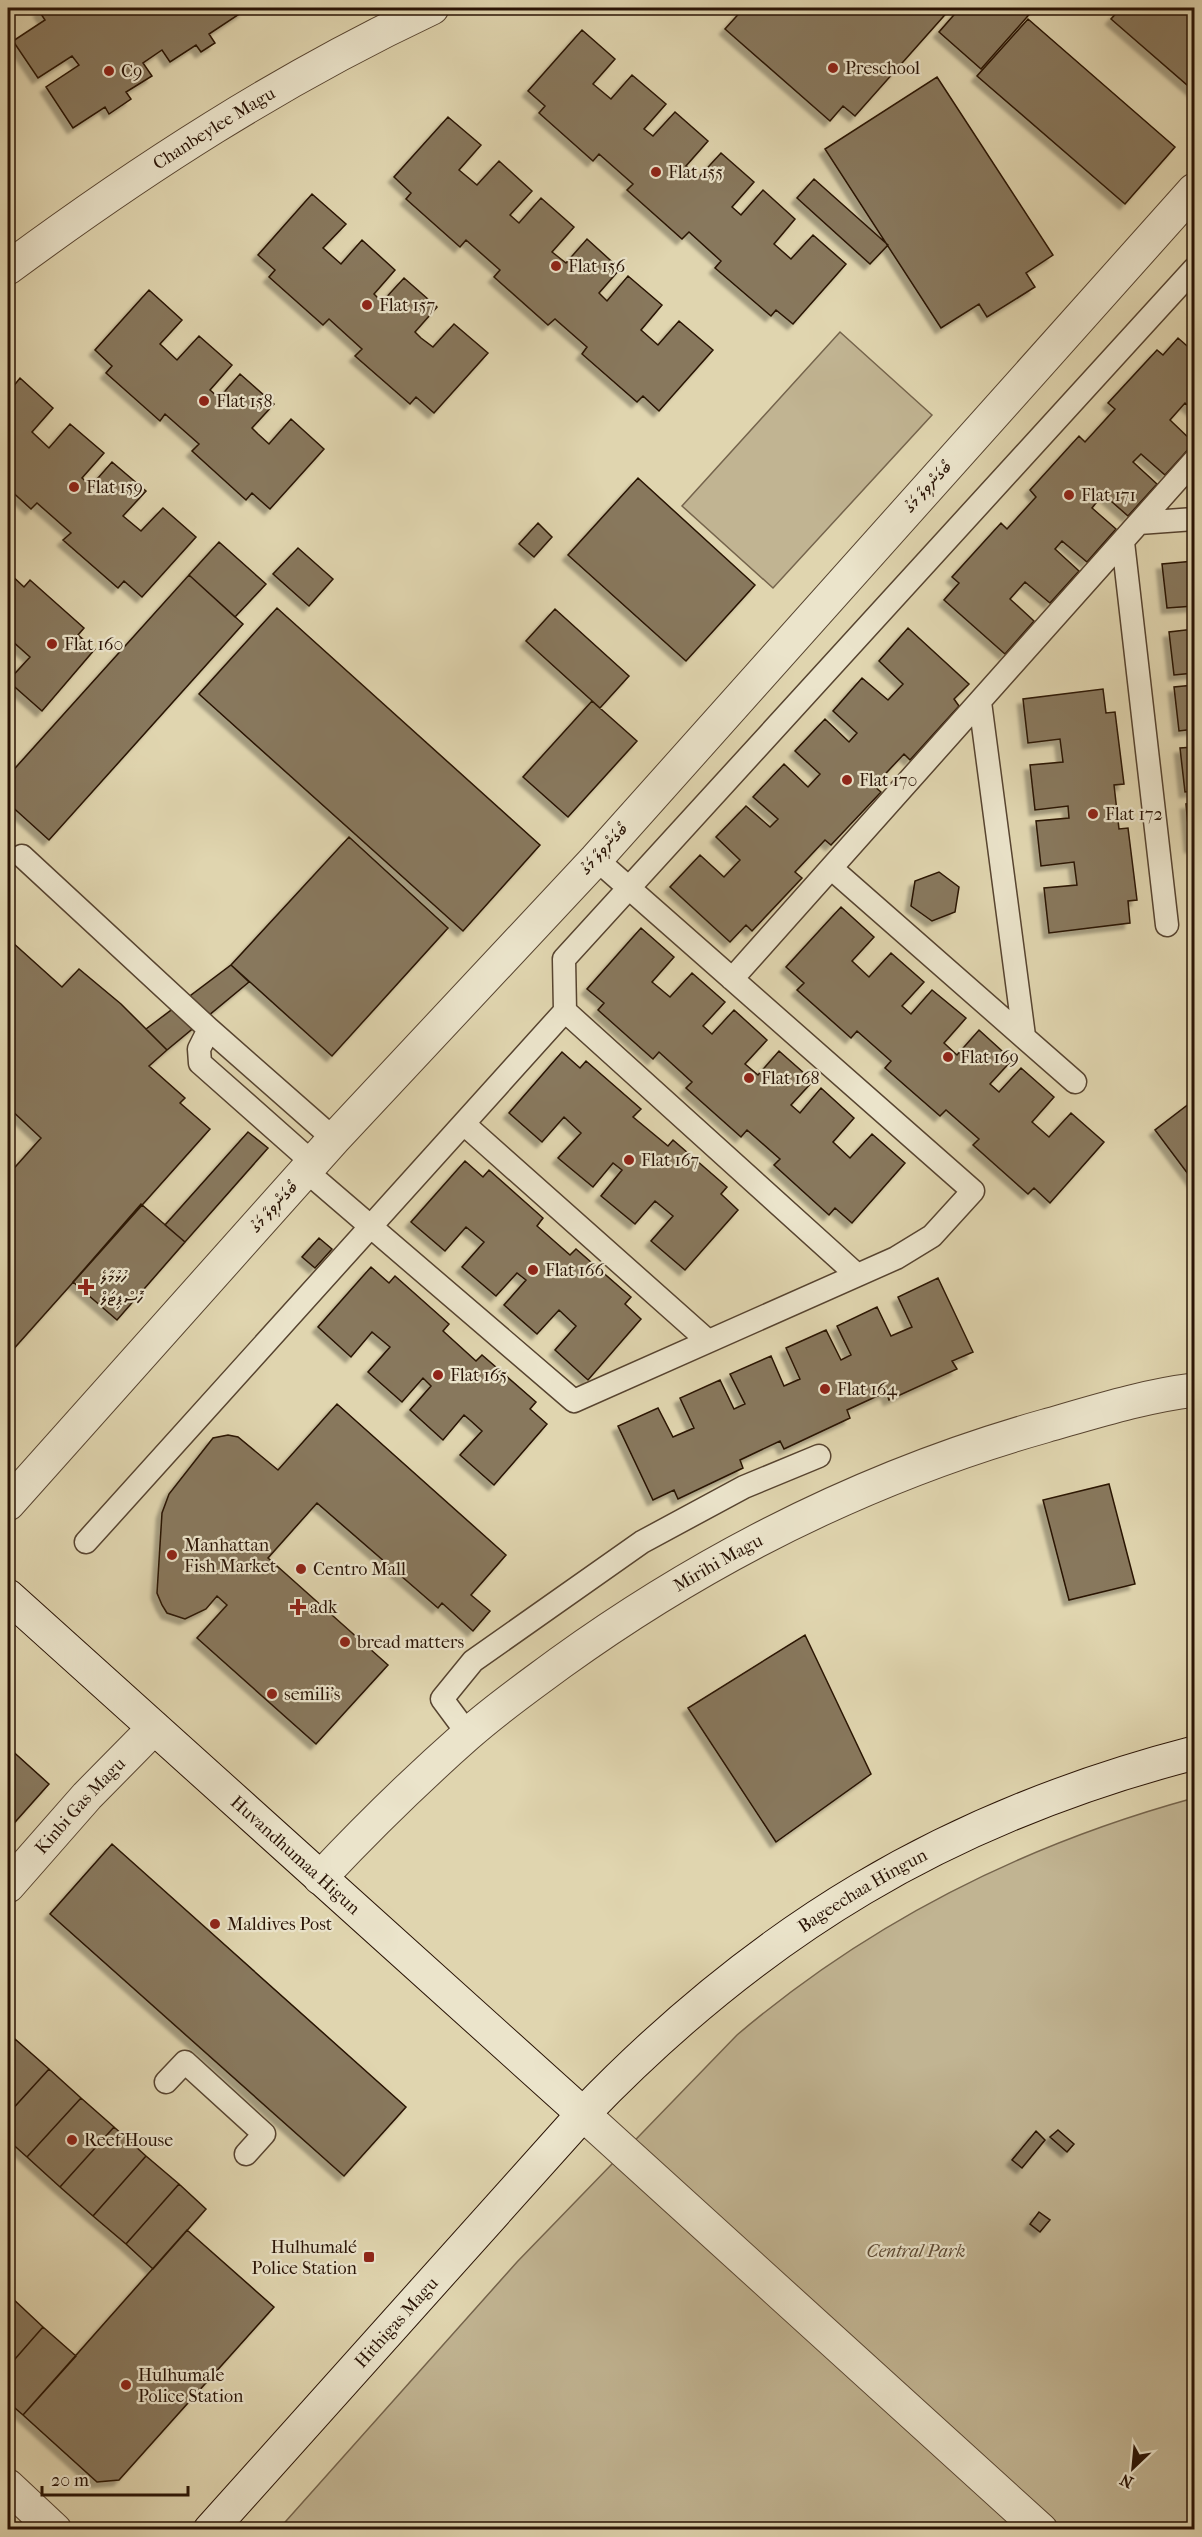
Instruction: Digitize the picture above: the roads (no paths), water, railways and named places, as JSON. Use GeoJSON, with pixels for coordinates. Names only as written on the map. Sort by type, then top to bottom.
{"type":"FeatureCollection","features":[{"type":"Feature","properties":{"kind":"street","name":"Chanbeylee Magu"},"geometry":{"type":"LineString","coordinates":[[8,268],[173,152],[373,35],[432,8]]}},
{"type":"Feature","properties":{"kind":"street","name":"ބޯގަންވިލާ މަގު"},"geometry":{"type":"LineString","coordinates":[[8,1504],[334,1139],[596,859],[1194,190]]}},
{"type":"Feature","properties":{"kind":"street","name":"Mirihi Magu"},"geometry":{"type":"LineString","coordinates":[[320,1878],[376,1820],[468,1734],[590,1642],[658,1597],[749,1545],[832,1503],[918,1467],[1006,1437],[1096,1411],[1194,1390]]}},
{"type":"Feature","properties":{"kind":"street","name":"Huvandhumaa Higun"},"geometry":{"type":"LineString","coordinates":[[8,1596],[1041,2529]]}},
{"type":"Feature","properties":{"kind":"street","name":"Kinbi Gas Magu"},"geometry":{"type":"LineString","coordinates":[[8,1886],[87,1796],[154,1728]]}},
{"type":"Feature","properties":{"kind":"street","name":"Bageechaa Hingun"},"geometry":{"type":"LineString","coordinates":[[583,2114],[632,2063],[694,2007],[759,1955],[828,1908],[900,1866],[974,1828],[1052,1796],[1130,1769],[1194,1753]]}},
{"type":"Feature","properties":{"kind":"street","name":"Hithigas Magu"},"geometry":{"type":"LineString","coordinates":[[210,2529],[583,2114]]}},
{"type":"Feature","properties":{"kind":"street"},"geometry":{"type":"LineString","coordinates":[[8,2486],[55,2529]]}},
{"type":"Feature","properties":{"kind":"lane"},"geometry":{"type":"LineString","coordinates":[[87,1542],[565,1011],[564,959],[1194,269]]}},
{"type":"Feature","properties":{"kind":"lane"},"geometry":{"type":"LineString","coordinates":[[732,979],[1194,461]]}},
{"type":"Feature","properties":{"kind":"lane"},"geometry":{"type":"LineString","coordinates":[[1139,524],[1194,519]]}},
{"type":"Feature","properties":{"kind":"lane"},"geometry":{"type":"LineString","coordinates":[[1123,542],[1167,925]]}},
{"type":"Feature","properties":{"kind":"lane"},"geometry":{"type":"LineString","coordinates":[[980,702],[1024,1036]]}},
{"type":"Feature","properties":{"kind":"lane"},"geometry":{"type":"LineString","coordinates":[[22,856],[209,1029],[334,1139]]}},
{"type":"Feature","properties":{"kind":"lane"},"geometry":{"type":"LineString","coordinates":[[209,1029],[199,1048],[200,1063],[371,1227],[574,1401],[896,1258],[932,1236],[972,1191],[596,859]]}},
{"type":"Feature","properties":{"kind":"lane"},"geometry":{"type":"LineString","coordinates":[[831,868],[1075,1082]]}},
{"type":"Feature","properties":{"kind":"lane"},"geometry":{"type":"LineString","coordinates":[[565,1011],[857,1275]]}},
{"type":"Feature","properties":{"kind":"lane"},"geometry":{"type":"LineString","coordinates":[[464,1124],[708,1341]]}},
{"type":"Feature","properties":{"kind":"lane"},"geometry":{"type":"LineString","coordinates":[[468,1734],[442,1699],[473,1661],[642,1542],[744,1487],[819,1456]]}},
{"type":"Feature","properties":{"kind":"lane"},"geometry":{"type":"LineString","coordinates":[[166,2082],[185,2062],[264,2134],[246,2154]]}},
{"type":"Feature","properties":{"kind":"place","name":"Preschool"},"geometry":{"type":"Point","coordinates":[833,68]}},
{"type":"Feature","properties":{"kind":"place","name":"C9"},"geometry":{"type":"Point","coordinates":[109,71]}},
{"type":"Feature","properties":{"kind":"place","name":"Flat 155"},"geometry":{"type":"Point","coordinates":[656,172]}},
{"type":"Feature","properties":{"kind":"place","name":"Flat 156"},"geometry":{"type":"Point","coordinates":[556,266]}},
{"type":"Feature","properties":{"kind":"place","name":"Flat 157"},"geometry":{"type":"Point","coordinates":[367,305]}},
{"type":"Feature","properties":{"kind":"place","name":"Flat 158"},"geometry":{"type":"Point","coordinates":[204,401]}},
{"type":"Feature","properties":{"kind":"place","name":"Flat 159"},"geometry":{"type":"Point","coordinates":[74,487]}},
{"type":"Feature","properties":{"kind":"place","name":"Flat 171"},"geometry":{"type":"Point","coordinates":[1069,495]}},
{"type":"Feature","properties":{"kind":"place","name":"Flat 160"},"geometry":{"type":"Point","coordinates":[52,644]}},
{"type":"Feature","properties":{"kind":"place","name":"Flat 170"},"geometry":{"type":"Point","coordinates":[847,780]}},
{"type":"Feature","properties":{"kind":"place","name":"Flat 172"},"geometry":{"type":"Point","coordinates":[1093,814]}},
{"type":"Feature","properties":{"kind":"place","name":"Flat 169"},"geometry":{"type":"Point","coordinates":[948,1057]}},
{"type":"Feature","properties":{"kind":"place","name":"Flat 168"},"geometry":{"type":"Point","coordinates":[749,1078]}},
{"type":"Feature","properties":{"kind":"place","name":"Flat 167"},"geometry":{"type":"Point","coordinates":[629,1160]}},
{"type":"Feature","properties":{"kind":"place","name":"Flat 166"},"geometry":{"type":"Point","coordinates":[533,1270]}},
{"type":"Feature","properties":{"kind":"place","name":"ހުޅުމާލެ ހޮސްޕިޓަލް"},"geometry":{"type":"Point","coordinates":[86,1287]}},
{"type":"Feature","properties":{"kind":"place","name":"Flat 165"},"geometry":{"type":"Point","coordinates":[438,1375]}},
{"type":"Feature","properties":{"kind":"place","name":"Flat 164"},"geometry":{"type":"Point","coordinates":[825,1389]}},
{"type":"Feature","properties":{"kind":"place","name":"Manhattan Fish Market"},"geometry":{"type":"Point","coordinates":[172,1555]}},
{"type":"Feature","properties":{"kind":"place","name":"Centro Mall"},"geometry":{"type":"Point","coordinates":[301,1569]}},
{"type":"Feature","properties":{"kind":"place","name":"adk"},"geometry":{"type":"Point","coordinates":[298,1607]}},
{"type":"Feature","properties":{"kind":"place","name":"bread matters"},"geometry":{"type":"Point","coordinates":[345,1642]}},
{"type":"Feature","properties":{"kind":"place","name":"semili's"},"geometry":{"type":"Point","coordinates":[272,1694]}},
{"type":"Feature","properties":{"kind":"place","name":"Maldives Post"},"geometry":{"type":"Point","coordinates":[215,1924]}},
{"type":"Feature","properties":{"kind":"place","name":"Reef House"},"geometry":{"type":"Point","coordinates":[72,2140]}},
{"type":"Feature","properties":{"kind":"place","name":"Hulhumalé Police Station"},"geometry":{"type":"Point","coordinates":[369,2257]}},
{"type":"Feature","properties":{"kind":"place","name":"Hulhumale Police Station"},"geometry":{"type":"Point","coordinates":[126,2385]}},
{"type":"Feature","properties":{"kind":"park label","name":"Central Park"},"geometry":{"type":"Point","coordinates":[916,2251]}}]}
